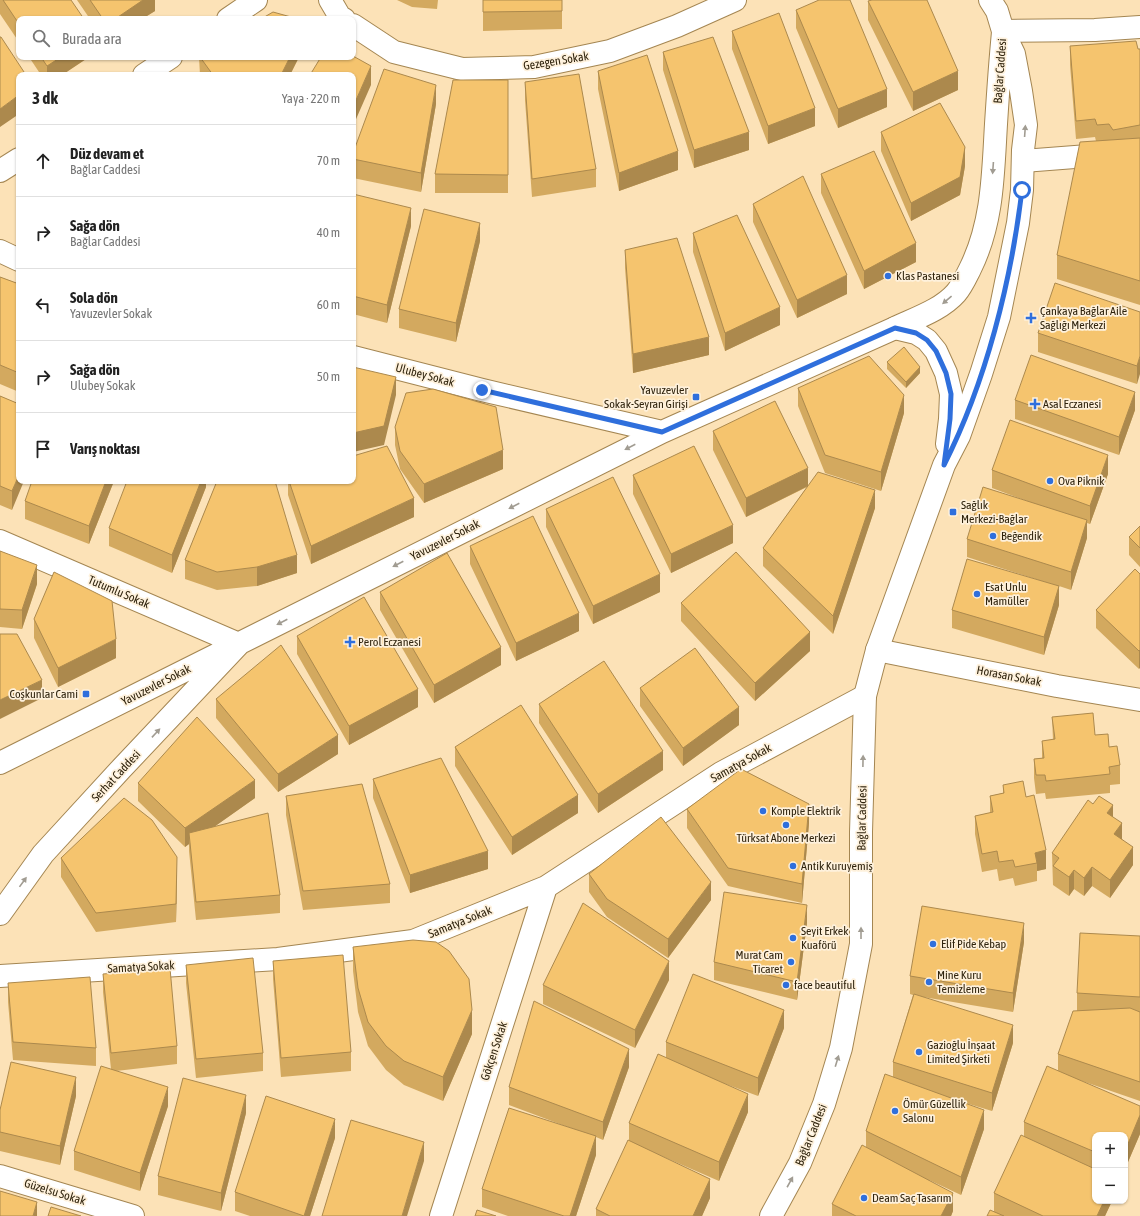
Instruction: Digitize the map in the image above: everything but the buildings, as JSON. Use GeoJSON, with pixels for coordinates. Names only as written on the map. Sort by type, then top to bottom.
{"type":"FeatureCollection","features":[{"type":"Feature","properties":{"kind":"street"},"geometry":{"type":"LineString","coordinates":[[232,16],[256,0]]}},
{"type":"Feature","properties":{"kind":"street"},"geometry":{"type":"LineString","coordinates":[[330,0],[339,16]]}},
{"type":"Feature","properties":{"kind":"street","name":"Gezegen Sokak"},"geometry":{"type":"LineString","coordinates":[[356,27],[394,52],[462,69],[534,66],[610,51],[677,26],[735,0]]}},
{"type":"Feature","properties":{"kind":"street"},"geometry":{"type":"LineString","coordinates":[[990,0],[997,11],[1003,31],[1096,30],[1140,27]]}},
{"type":"Feature","properties":{"kind":"street","name":"Bağlar Caddesi"},"geometry":{"type":"LineString","coordinates":[[771,1216],[800,1163],[824,1104],[841,1048],[861,944],[865,696],[878,650],[944,465],[959,436],[981,374],[999,318],[1018,223],[1022,190],[1026,126],[1014,54],[1003,31]]}},
{"type":"Feature","properties":{"kind":"street","name":"Bağlar Caddesi"},"geometry":{"type":"LineString","coordinates":[[895,328],[944,303],[956,293],[966,279],[976,258],[991,201],[1003,31]]}},
{"type":"Feature","properties":{"kind":"street"},"geometry":{"type":"LineString","coordinates":[[148,72],[166,60]]}},
{"type":"Feature","properties":{"kind":"street"},"geometry":{"type":"LineString","coordinates":[[1023,161],[1140,152]]}},
{"type":"Feature","properties":{"kind":"street"},"geometry":{"type":"LineString","coordinates":[[0,171],[16,160]]}},
{"type":"Feature","properties":{"kind":"street"},"geometry":{"type":"LineString","coordinates":[[0,251],[16,259]]}},
{"type":"Feature","properties":{"kind":"street","name":"Bağlar Caddesi"},"geometry":{"type":"LineString","coordinates":[[895,328],[916,333],[927,340],[936,351],[946,373],[951,394],[950,419],[944,465]]}},
{"type":"Feature","properties":{"kind":"street","name":"Yavuzevler Sokak"},"geometry":{"type":"LineString","coordinates":[[0,763],[662,432],[895,328]]}},
{"type":"Feature","properties":{"kind":"street","name":"Ulubey Sokak"},"geometry":{"type":"LineString","coordinates":[[356,357],[482,390],[662,432]]}},
{"type":"Feature","properties":{"kind":"street","name":"Tutumlu Sokak"},"geometry":{"type":"LineString","coordinates":[[0,541],[239,644]]}},
{"type":"Feature","properties":{"kind":"street","name":"Serhat Caddesi"},"geometry":{"type":"LineString","coordinates":[[0,914],[43,854],[239,644]]}},
{"type":"Feature","properties":{"kind":"street","name":"Horasan Sokak"},"geometry":{"type":"LineString","coordinates":[[878,650],[1057,686],[1140,700]]}},
{"type":"Feature","properties":{"kind":"street","name":"Samatya Sokak"},"geometry":{"type":"LineString","coordinates":[[0,976],[278,959],[413,941],[546,886],[720,772],[865,696]]}},
{"type":"Feature","properties":{"kind":"street","name":"Gökçen Sokak"},"geometry":{"type":"LineString","coordinates":[[441,1216],[546,886]]}},
{"type":"Feature","properties":{"kind":"street","name":"Güzelsu Sokak"},"geometry":{"type":"LineString","coordinates":[[0,1176],[133,1216]]}},
{"type":"Feature","properties":{"kind":"place","name":"Klas Pastanesi"},"geometry":{"type":"Point","coordinates":[888,276]}},
{"type":"Feature","properties":{"kind":"place","name":"Çankaya Bağlar Aile Sağlığı Merkezi"},"geometry":{"type":"Point","coordinates":[1031,318]}},
{"type":"Feature","properties":{"kind":"place","name":"Yavuzevler Sokak-Seyran Girişi"},"geometry":{"type":"Point","coordinates":[696,397]}},
{"type":"Feature","properties":{"kind":"place","name":"Asal Eczanesi"},"geometry":{"type":"Point","coordinates":[1035,404]}},
{"type":"Feature","properties":{"kind":"place","name":"Ova Piknik"},"geometry":{"type":"Point","coordinates":[1050,481]}},
{"type":"Feature","properties":{"kind":"place","name":"Sağlık Merkezi-Bağlar"},"geometry":{"type":"Point","coordinates":[953,512]}},
{"type":"Feature","properties":{"kind":"place","name":"Beğendik"},"geometry":{"type":"Point","coordinates":[993,536]}},
{"type":"Feature","properties":{"kind":"place","name":"Esat Unlu Mamüller"},"geometry":{"type":"Point","coordinates":[977,594]}},
{"type":"Feature","properties":{"kind":"place","name":"Perol Eczanesi"},"geometry":{"type":"Point","coordinates":[350,642]}},
{"type":"Feature","properties":{"kind":"place","name":"Coşkunlar Cami"},"geometry":{"type":"Point","coordinates":[86,694]}},
{"type":"Feature","properties":{"kind":"place","name":"Komple Elektrik"},"geometry":{"type":"Point","coordinates":[763,811]}},
{"type":"Feature","properties":{"kind":"place","name":"Türksat Abone Merkezi"},"geometry":{"type":"Point","coordinates":[786,825]}},
{"type":"Feature","properties":{"kind":"place","name":"Antik Kuruyemiş"},"geometry":{"type":"Point","coordinates":[793,866]}},
{"type":"Feature","properties":{"kind":"place","name":"Seyit Erkek Kuaförü"},"geometry":{"type":"Point","coordinates":[793,938]}},
{"type":"Feature","properties":{"kind":"place","name":"Elif Pide Kebap"},"geometry":{"type":"Point","coordinates":[933,944]}},
{"type":"Feature","properties":{"kind":"place","name":"Murat Cam Ticaret"},"geometry":{"type":"Point","coordinates":[791,962]}},
{"type":"Feature","properties":{"kind":"place","name":"Mine Kuru Temizleme"},"geometry":{"type":"Point","coordinates":[929,982]}},
{"type":"Feature","properties":{"kind":"place","name":"face beautiful"},"geometry":{"type":"Point","coordinates":[786,985]}},
{"type":"Feature","properties":{"kind":"place","name":"Gazioğlu İnşaat Limited Şirketi"},"geometry":{"type":"Point","coordinates":[919,1052]}},
{"type":"Feature","properties":{"kind":"place","name":"Ömür Güzellik Salonu"},"geometry":{"type":"Point","coordinates":[895,1111]}},
{"type":"Feature","properties":{"kind":"place","name":"Deam Saç Tasarım"},"geometry":{"type":"Point","coordinates":[864,1198]}},
{"type":"Feature","properties":{"kind":"route"},"geometry":{"type":"LineString","coordinates":[[482,390],[662,432],[895,328],[916,333],[927,340],[936,351],[946,373],[951,394],[950,419],[944,465],[959,436],[999,318],[1018,223],[1022,190]]}}]}
